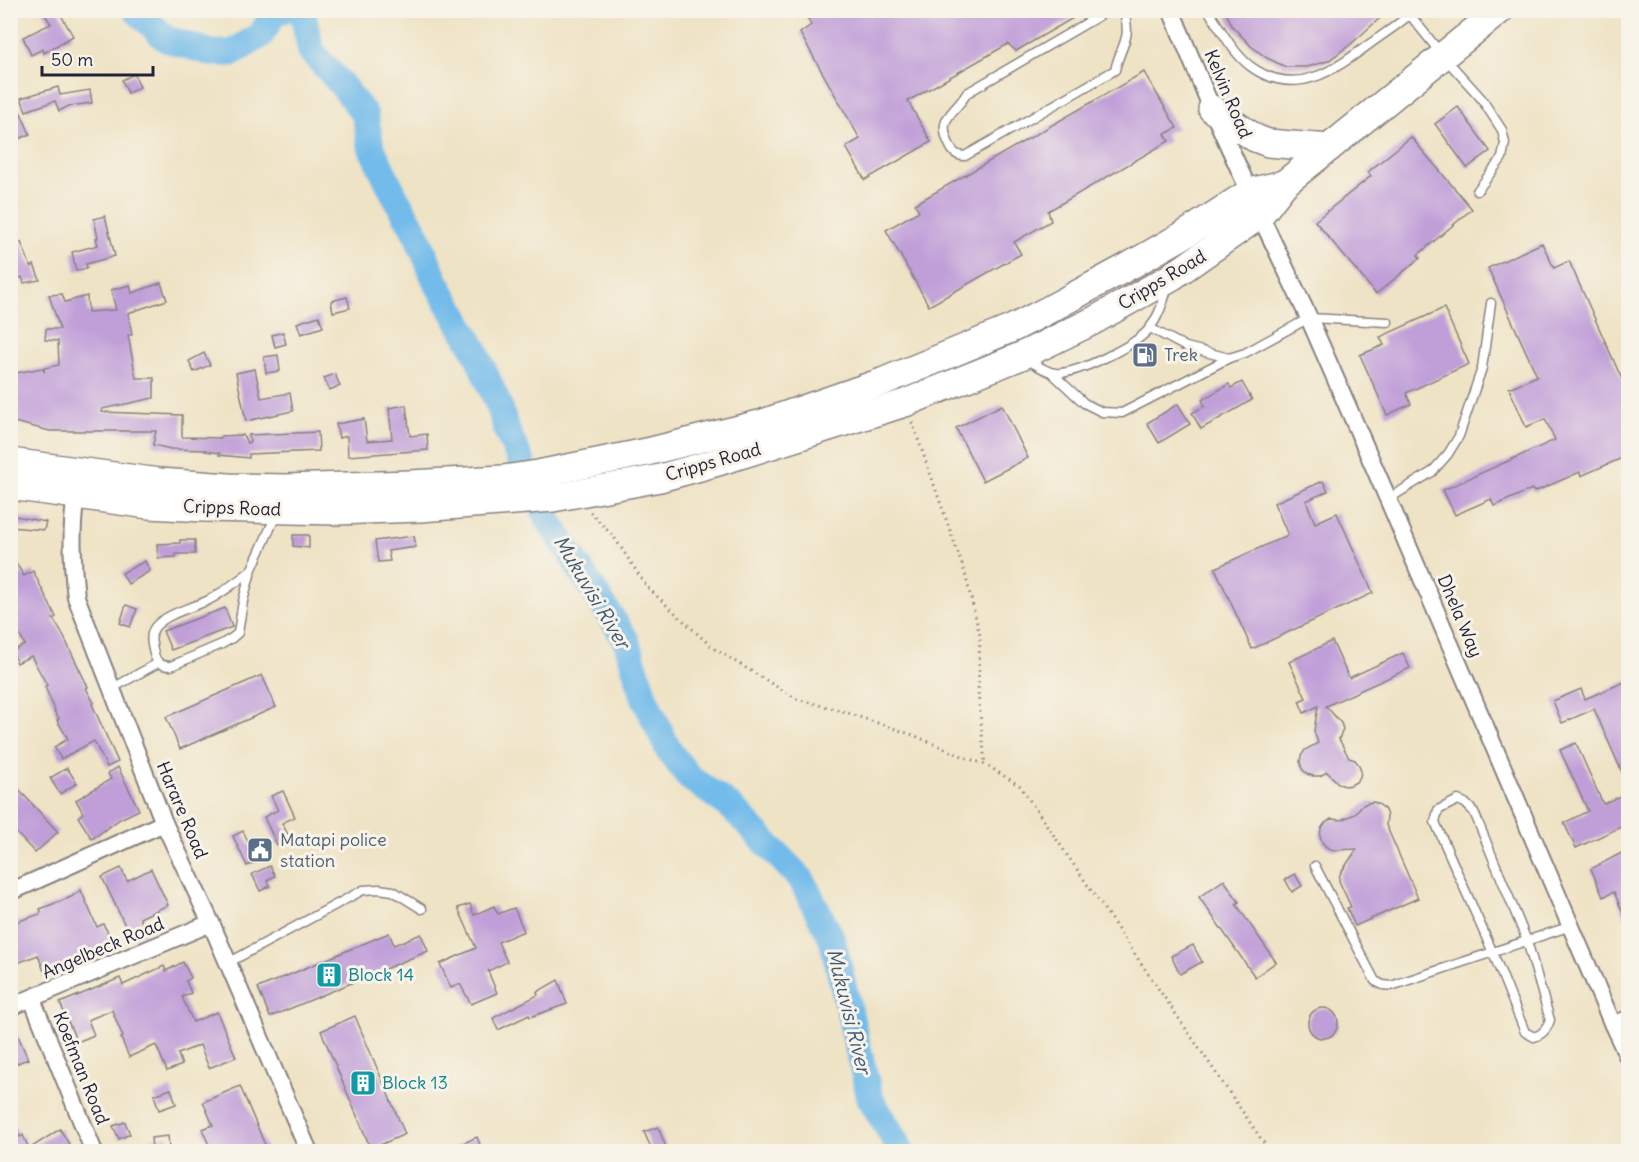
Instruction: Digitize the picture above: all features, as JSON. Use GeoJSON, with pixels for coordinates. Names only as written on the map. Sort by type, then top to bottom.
{"type":"FeatureCollection","features":[{"type":"Feature","properties":{"kind":"main road","name":"Cripps Road"},"geometry":{"type":"LineString","coordinates":[[79,484],[159,482],[274,488],[410,484],[508,490],[564,497],[660,478],[905,403],[1021,356],[1093,321],[1173,276],[1255,203],[1284,184],[1500,10]]}},
{"type":"Feature","properties":{"kind":"main road"},"geometry":{"type":"LineString","coordinates":[[1212,109],[1256,138],[1268,143],[1329,148]]}},
{"type":"Feature","properties":{"kind":"main road","name":"Cripps Road"},"geometry":{"type":"LineString","coordinates":[[79,484],[149,504],[336,511],[420,508],[508,490],[538,474],[647,452],[763,423],[882,382],[1013,328],[1187,233],[1255,203]]}},
{"type":"Feature","properties":{"kind":"main road"},"geometry":{"type":"LineString","coordinates":[[10,462],[79,484]]}},
{"type":"Feature","properties":{"kind":"main road"},"geometry":{"type":"LineString","coordinates":[[10,486],[79,484]]}},
{"type":"Feature","properties":{"kind":"street","name":"Kelvin Road"},"geometry":{"type":"LineString","coordinates":[[1171,10],[1212,109],[1255,203]]}},
{"type":"Feature","properties":{"kind":"street","name":"Dhela Way"},"geometry":{"type":"LineString","coordinates":[[1255,203],[1309,318],[1571,926],[1621,1022],[1629,1057]]}},
{"type":"Feature","properties":{"kind":"street","name":"Harare Road"},"geometry":{"type":"LineString","coordinates":[[79,484],[73,569],[75,597],[164,823],[211,923],[309,1152]]}},
{"type":"Feature","properties":{"kind":"street"},"geometry":{"type":"LineString","coordinates":[[10,892],[164,823]]}},
{"type":"Feature","properties":{"kind":"street","name":"Angelbeck Road"},"geometry":{"type":"LineString","coordinates":[[10,1007],[211,923]]}},
{"type":"Feature","properties":{"kind":"street","name":"Koefman Road"},"geometry":{"type":"LineString","coordinates":[[33,999],[94,1152]]}},
{"type":"Feature","properties":{"kind":"lane"},"geometry":{"type":"LineString","coordinates":[[1109,10],[968,93],[948,115],[944,127],[952,150],[960,156],[965,156],[1115,70],[1118,56],[1128,33],[1123,10]]}},
{"type":"Feature","properties":{"kind":"lane"},"geometry":{"type":"LineString","coordinates":[[1208,10],[1234,50],[1249,65],[1277,79],[1293,81],[1314,78],[1340,66],[1413,13],[1443,56],[1481,98],[1502,129],[1505,143],[1502,158],[1477,191]]}},
{"type":"Feature","properties":{"kind":"lane"},"geometry":{"type":"LineString","coordinates":[[1052,373],[1080,369],[1138,340],[1150,328],[1157,316],[1173,276]]}},
{"type":"Feature","properties":{"kind":"lane"},"geometry":{"type":"LineString","coordinates":[[1388,499],[1432,472],[1448,454],[1459,436],[1482,368],[1491,303]]}},
{"type":"Feature","properties":{"kind":"lane"},"geometry":{"type":"LineString","coordinates":[[1021,356],[1052,373],[1084,404],[1102,412],[1122,413],[1229,358],[1245,353],[1309,318],[1388,322]]}},
{"type":"Feature","properties":{"kind":"lane"},"geometry":{"type":"LineString","coordinates":[[1150,328],[1186,347],[1229,358]]}},
{"type":"Feature","properties":{"kind":"lane"},"geometry":{"type":"LineString","coordinates":[[251,571],[210,599],[169,617],[155,626],[151,641],[158,663],[171,666],[232,639],[238,633],[251,571],[279,510]]}},
{"type":"Feature","properties":{"kind":"lane"},"geometry":{"type":"LineString","coordinates":[[111,689],[158,663]]}},
{"type":"Feature","properties":{"kind":"lane"},"geometry":{"type":"LineString","coordinates":[[1458,800],[1474,812],[1527,941],[1550,1020],[1547,1028],[1534,1037],[1525,1032],[1435,822],[1438,810],[1458,800]]}},
{"type":"Feature","properties":{"kind":"lane"},"geometry":{"type":"LineString","coordinates":[[1315,866],[1375,981],[1391,987],[1571,926]]}},
{"type":"Feature","properties":{"kind":"lane"},"geometry":{"type":"LineString","coordinates":[[227,963],[363,890],[393,891],[422,909]]}},
{"type":"Feature","properties":{"kind":"path"},"geometry":{"type":"LineString","coordinates":[[905,403],[965,573],[980,636],[978,692],[985,764]]}},
{"type":"Feature","properties":{"kind":"path"},"geometry":{"type":"LineString","coordinates":[[564,497],[614,537],[647,587],[713,648],[797,699],[914,735],[985,764],[1020,786],[1270,1152]]}},
{"type":"Feature","properties":{"kind":"building"},"geometry":{"type":"Polygon","coordinates":[[[42,10],[58,10],[73,36],[44,53],[43,49],[31,55],[23,37],[51,24],[42,10]]]}},
{"type":"Feature","properties":{"kind":"building"},"geometry":{"type":"Polygon","coordinates":[[[803,10],[1087,10],[1016,51],[1008,44],[908,101],[931,142],[865,180],[846,147],[860,139],[800,33],[811,25],[803,10]]]}},
{"type":"Feature","properties":{"kind":"building"},"geometry":{"type":"Polygon","coordinates":[[[1225,10],[1389,10],[1328,61],[1307,67],[1286,67],[1267,58],[1251,46],[1232,26],[1225,10]]]}},
{"type":"Feature","properties":{"kind":"building"},"geometry":{"type":"Polygon","coordinates":[[[1144,72],[1177,128],[1165,134],[1169,141],[1048,211],[1051,221],[1014,242],[1021,254],[929,306],[886,230],[919,211],[915,204],[1144,72]]]}},
{"type":"Feature","properties":{"kind":"building"},"geometry":{"type":"Polygon","coordinates":[[[134,74],[140,87],[128,93],[122,80],[134,74]]]}},
{"type":"Feature","properties":{"kind":"building"},"geometry":{"type":"Polygon","coordinates":[[[58,87],[60,95],[90,90],[92,103],[69,106],[59,111],[55,101],[26,111],[21,98],[58,87]]]}},
{"type":"Feature","properties":{"kind":"building"},"geometry":{"type":"Polygon","coordinates":[[[1458,107],[1490,151],[1467,168],[1435,124],[1458,107]]]}},
{"type":"Feature","properties":{"kind":"building"},"geometry":{"type":"Polygon","coordinates":[[[20,111],[30,134],[10,143],[10,117],[20,111]]]}},
{"type":"Feature","properties":{"kind":"building"},"geometry":{"type":"Polygon","coordinates":[[[1411,137],[1472,209],[1418,255],[1420,258],[1376,294],[1315,221],[1371,176],[1368,172],[1411,137]]]}},
{"type":"Feature","properties":{"kind":"building"},"geometry":{"type":"Polygon","coordinates":[[[105,216],[115,256],[86,264],[87,268],[76,271],[72,252],[98,245],[94,219],[105,216]]]}},
{"type":"Feature","properties":{"kind":"building"},"geometry":{"type":"Polygon","coordinates":[[[21,242],[31,267],[34,265],[40,280],[24,283],[22,277],[10,282],[10,261],[15,259],[10,246],[21,242]]]}},
{"type":"Feature","properties":{"kind":"building"},"geometry":{"type":"Polygon","coordinates":[[[1542,243],[1554,268],[1569,261],[1629,395],[1629,455],[1581,476],[1580,472],[1534,492],[1532,489],[1494,506],[1491,499],[1455,515],[1443,490],[1555,440],[1545,419],[1526,427],[1509,388],[1537,376],[1488,268],[1542,243]]]}},
{"type":"Feature","properties":{"kind":"building"},"geometry":{"type":"Polygon","coordinates":[[[161,283],[167,300],[128,313],[132,335],[128,335],[136,378],[154,378],[154,398],[102,409],[102,412],[182,415],[182,437],[221,438],[221,436],[243,435],[247,443],[250,442],[249,435],[318,432],[319,451],[249,454],[249,458],[219,455],[220,453],[206,450],[171,449],[153,445],[156,431],[50,431],[10,421],[10,374],[42,368],[44,371],[44,368],[59,365],[58,341],[45,340],[46,329],[60,329],[49,295],[62,294],[65,302],[87,296],[88,312],[116,310],[111,290],[130,285],[132,293],[161,283]]]}},
{"type":"Feature","properties":{"kind":"building"},"geometry":{"type":"Polygon","coordinates":[[[347,297],[350,308],[333,312],[331,301],[347,297]]]}},
{"type":"Feature","properties":{"kind":"building"},"geometry":{"type":"Polygon","coordinates":[[[1444,308],[1469,364],[1406,393],[1411,404],[1387,415],[1360,355],[1384,345],[1380,337],[1444,308]]]}},
{"type":"Feature","properties":{"kind":"building"},"geometry":{"type":"Polygon","coordinates":[[[319,316],[323,327],[301,334],[297,323],[319,316]]]}},
{"type":"Feature","properties":{"kind":"building"},"geometry":{"type":"Polygon","coordinates":[[[283,332],[286,344],[275,347],[272,335],[283,332]]]}},
{"type":"Feature","properties":{"kind":"building"},"geometry":{"type":"Polygon","coordinates":[[[204,353],[210,365],[194,372],[189,361],[204,353]]]}},
{"type":"Feature","properties":{"kind":"building"},"geometry":{"type":"Polygon","coordinates":[[[278,355],[280,371],[266,373],[264,357],[278,355]]]}},
{"type":"Feature","properties":{"kind":"building"},"geometry":{"type":"Polygon","coordinates":[[[255,369],[261,398],[290,393],[293,411],[246,421],[236,373],[255,369]]]}},
{"type":"Feature","properties":{"kind":"building"},"geometry":{"type":"Polygon","coordinates":[[[335,374],[340,386],[329,390],[324,378],[335,374]]]}},
{"type":"Feature","properties":{"kind":"building"},"geometry":{"type":"Polygon","coordinates":[[[1242,382],[1252,400],[1201,429],[1192,413],[1205,406],[1202,400],[1229,384],[1231,388],[1242,382]]]}},
{"type":"Feature","properties":{"kind":"building"},"geometry":{"type":"Polygon","coordinates":[[[1178,404],[1190,424],[1159,443],[1147,423],[1178,404]]]}},
{"type":"Feature","properties":{"kind":"building"},"geometry":{"type":"Polygon","coordinates":[[[406,405],[410,436],[427,434],[428,450],[348,456],[347,436],[339,438],[336,424],[364,419],[367,441],[392,439],[389,408],[406,405]]]}},
{"type":"Feature","properties":{"kind":"building"},"geometry":{"type":"Polygon","coordinates":[[[1002,405],[1028,458],[983,481],[956,428],[1002,405]]]}},
{"type":"Feature","properties":{"kind":"building"},"geometry":{"type":"Polygon","coordinates":[[[1323,481],[1328,491],[1306,501],[1315,523],[1337,513],[1373,593],[1252,649],[1215,568],[1288,535],[1274,503],[1323,481]]]}},
{"type":"Feature","properties":{"kind":"building"},"geometry":{"type":"Polygon","coordinates":[[[10,515],[46,522],[44,530],[10,527],[10,515]]]}},
{"type":"Feature","properties":{"kind":"building"},"geometry":{"type":"Polygon","coordinates":[[[293,535],[309,535],[309,548],[293,546],[293,535]]]}},
{"type":"Feature","properties":{"kind":"building"},"geometry":{"type":"Polygon","coordinates":[[[414,536],[416,547],[388,551],[390,561],[378,562],[375,541],[414,536]]]}},
{"type":"Feature","properties":{"kind":"building"},"geometry":{"type":"Polygon","coordinates":[[[180,540],[195,540],[195,554],[176,554],[176,557],[158,558],[157,544],[180,543],[180,540]]]}},
{"type":"Feature","properties":{"kind":"building"},"geometry":{"type":"Polygon","coordinates":[[[10,553],[24,576],[33,571],[56,617],[53,619],[88,687],[86,688],[94,703],[92,704],[118,762],[107,767],[94,741],[61,759],[54,747],[68,739],[57,720],[59,719],[45,687],[47,685],[31,656],[17,663],[12,651],[25,645],[10,618],[10,553]]]}},
{"type":"Feature","properties":{"kind":"building"},"geometry":{"type":"Polygon","coordinates":[[[145,561],[150,571],[128,584],[122,573],[145,561]]]}},
{"type":"Feature","properties":{"kind":"building"},"geometry":{"type":"Polygon","coordinates":[[[126,605],[137,609],[130,627],[120,623],[126,605]]]}},
{"type":"Feature","properties":{"kind":"building"},"geometry":{"type":"Polygon","coordinates":[[[225,608],[232,627],[171,650],[163,631],[225,608]]]}},
{"type":"Feature","properties":{"kind":"building"},"geometry":{"type":"Polygon","coordinates":[[[1332,641],[1349,678],[1403,653],[1410,668],[1326,706],[1341,723],[1343,729],[1339,739],[1349,758],[1355,760],[1361,771],[1356,782],[1345,786],[1339,784],[1327,772],[1320,776],[1313,776],[1302,769],[1301,756],[1305,750],[1318,743],[1314,731],[1318,706],[1304,713],[1299,701],[1306,698],[1289,662],[1332,641]]]}},
{"type":"Feature","properties":{"kind":"building"},"geometry":{"type":"Polygon","coordinates":[[[262,675],[276,707],[180,749],[166,717],[262,675]]]}},
{"type":"Feature","properties":{"kind":"building"},"geometry":{"type":"Polygon","coordinates":[[[1629,680],[1629,788],[1594,709],[1562,723],[1553,701],[1581,689],[1585,699],[1629,680]]]}},
{"type":"Feature","properties":{"kind":"building"},"geometry":{"type":"Polygon","coordinates":[[[1576,743],[1603,804],[1629,792],[1629,823],[1576,848],[1564,823],[1588,811],[1560,750],[1576,743]]]}},
{"type":"Feature","properties":{"kind":"building"},"geometry":{"type":"Polygon","coordinates":[[[118,767],[139,810],[120,819],[92,839],[78,817],[83,813],[76,800],[111,779],[108,773],[118,767]]]}},
{"type":"Feature","properties":{"kind":"building"},"geometry":{"type":"Polygon","coordinates":[[[67,768],[77,783],[60,794],[50,778],[67,768]]]}},
{"type":"Feature","properties":{"kind":"building"},"geometry":{"type":"Polygon","coordinates":[[[10,780],[58,832],[35,853],[10,826],[10,780]]]}},
{"type":"Feature","properties":{"kind":"building"},"geometry":{"type":"Polygon","coordinates":[[[283,791],[295,817],[282,823],[290,839],[277,845],[264,817],[278,810],[271,796],[283,791]]]}},
{"type":"Feature","properties":{"kind":"building"},"geometry":{"type":"Polygon","coordinates":[[[1374,802],[1385,810],[1386,825],[1418,898],[1355,926],[1347,908],[1351,907],[1339,881],[1340,874],[1357,849],[1333,850],[1326,847],[1320,836],[1321,829],[1331,819],[1341,820],[1355,814],[1361,806],[1374,802]]]}},
{"type":"Feature","properties":{"kind":"building"},"geometry":{"type":"Polygon","coordinates":[[[243,831],[257,861],[247,866],[233,836],[243,831]]]}},
{"type":"Feature","properties":{"kind":"building"},"geometry":{"type":"Polygon","coordinates":[[[1629,849],[1628,925],[1614,892],[1603,897],[1591,869],[1629,849]]]}},
{"type":"Feature","properties":{"kind":"building"},"geometry":{"type":"Polygon","coordinates":[[[270,866],[275,876],[267,880],[270,886],[260,891],[252,874],[270,866]]]}},
{"type":"Feature","properties":{"kind":"building"},"geometry":{"type":"Polygon","coordinates":[[[121,868],[127,881],[151,869],[168,905],[140,918],[146,933],[133,938],[102,877],[121,868]]]}},
{"type":"Feature","properties":{"kind":"building"},"geometry":{"type":"Polygon","coordinates":[[[1295,874],[1302,886],[1292,892],[1285,879],[1295,874]]]}},
{"type":"Feature","properties":{"kind":"building"},"geometry":{"type":"Polygon","coordinates":[[[1224,880],[1239,902],[1236,904],[1276,962],[1255,977],[1199,897],[1224,880]]]}},
{"type":"Feature","properties":{"kind":"building"},"geometry":{"type":"Polygon","coordinates":[[[81,890],[97,927],[103,924],[115,944],[45,974],[38,955],[10,966],[10,924],[40,914],[40,909],[71,897],[81,890]]]}},
{"type":"Feature","properties":{"kind":"building"},"geometry":{"type":"Polygon","coordinates":[[[470,904],[474,915],[494,906],[498,914],[514,908],[524,931],[498,942],[507,962],[488,971],[497,993],[471,1004],[460,984],[451,988],[440,964],[476,948],[458,908],[470,904]]]}},
{"type":"Feature","properties":{"kind":"building","name":"Block 14"},"geometry":{"type":"Polygon","coordinates":[[[389,933],[394,945],[421,934],[428,951],[270,1017],[258,988],[389,933]]]}},
{"type":"Feature","properties":{"kind":"building"},"geometry":{"type":"Polygon","coordinates":[[[1193,945],[1202,962],[1180,974],[1171,956],[1193,945]]]}},
{"type":"Feature","properties":{"kind":"building"},"geometry":{"type":"Polygon","coordinates":[[[183,962],[191,978],[186,981],[191,993],[182,997],[193,1022],[217,1012],[236,1057],[209,1068],[200,1045],[178,1054],[182,1065],[167,1071],[156,1045],[129,1057],[112,1010],[88,1020],[94,1035],[77,1042],[60,1003],[120,978],[123,985],[164,966],[166,971],[183,962]]]}},
{"type":"Feature","properties":{"kind":"building"},"geometry":{"type":"Polygon","coordinates":[[[558,980],[567,1004],[530,1017],[529,1015],[498,1030],[493,1018],[538,995],[537,992],[558,980]]]}},
{"type":"Feature","properties":{"kind":"building"},"geometry":{"type":"Polygon","coordinates":[[[1323,1008],[1334,1012],[1338,1023],[1334,1034],[1323,1038],[1312,1034],[1308,1023],[1312,1012],[1323,1008]]]}},
{"type":"Feature","properties":{"kind":"building","name":"Block 13"},"geometry":{"type":"Polygon","coordinates":[[[355,1016],[405,1134],[371,1149],[321,1031],[355,1016]]]}},
{"type":"Feature","properties":{"kind":"building"},"geometry":{"type":"Polygon","coordinates":[[[10,1017],[28,1059],[10,1066],[10,1017]]]}},
{"type":"Feature","properties":{"kind":"building"},"geometry":{"type":"Polygon","coordinates":[[[240,1086],[268,1152],[212,1152],[202,1129],[213,1125],[203,1102],[240,1086]]]}},
{"type":"Feature","properties":{"kind":"building"},"geometry":{"type":"Polygon","coordinates":[[[171,1089],[176,1104],[159,1110],[154,1095],[171,1089]]]}},
{"type":"Feature","properties":{"kind":"building"},"geometry":{"type":"Polygon","coordinates":[[[10,1116],[20,1137],[23,1135],[29,1149],[60,1129],[74,1152],[10,1152],[10,1116]]]}},
{"type":"Feature","properties":{"kind":"building"},"geometry":{"type":"Polygon","coordinates":[[[125,1122],[130,1134],[119,1139],[113,1126],[125,1122]]]}},
{"type":"Feature","properties":{"kind":"building"},"geometry":{"type":"Polygon","coordinates":[[[658,1127],[668,1152],[653,1152],[644,1132],[658,1127]]]}},
{"type":"Feature","properties":{"kind":"building"},"geometry":{"type":"Polygon","coordinates":[[[168,1136],[169,1148],[152,1149],[151,1138],[168,1136]]]}},
{"type":"Feature","properties":{"kind":"building"},"geometry":{"type":"Polygon","coordinates":[[[477,1137],[483,1152],[443,1152],[477,1137]]]}},
{"type":"Feature","properties":{"kind":"waterway","name":"Mukuvisi River"},"geometry":{"type":"LineString","coordinates":[[136,10],[166,39],[212,53],[232,53],[261,35],[272,16],[283,10]]}},
{"type":"Feature","properties":{"kind":"waterway","name":"Mukuvisi River"},"geometry":{"type":"LineString","coordinates":[[302,10],[311,51],[365,115],[371,147],[417,235],[435,280],[475,350],[507,431],[549,521],[626,640],[645,699],[669,751],[690,778],[730,806],[801,879],[832,939],[870,1098],[902,1152]]}},
{"type":"Feature","properties":{"kind":"place","name":"Trek"},"geometry":{"type":"Point","coordinates":[1145,355]}},
{"type":"Feature","properties":{"kind":"place","name":"Matapi police station"},"geometry":{"type":"Point","coordinates":[260,850]}},
{"type":"Feature","properties":{"kind":"place","name":"Block 14"},"geometry":{"type":"Point","coordinates":[329,975]}},
{"type":"Feature","properties":{"kind":"place","name":"Block 13"},"geometry":{"type":"Point","coordinates":[363,1083]}}]}
